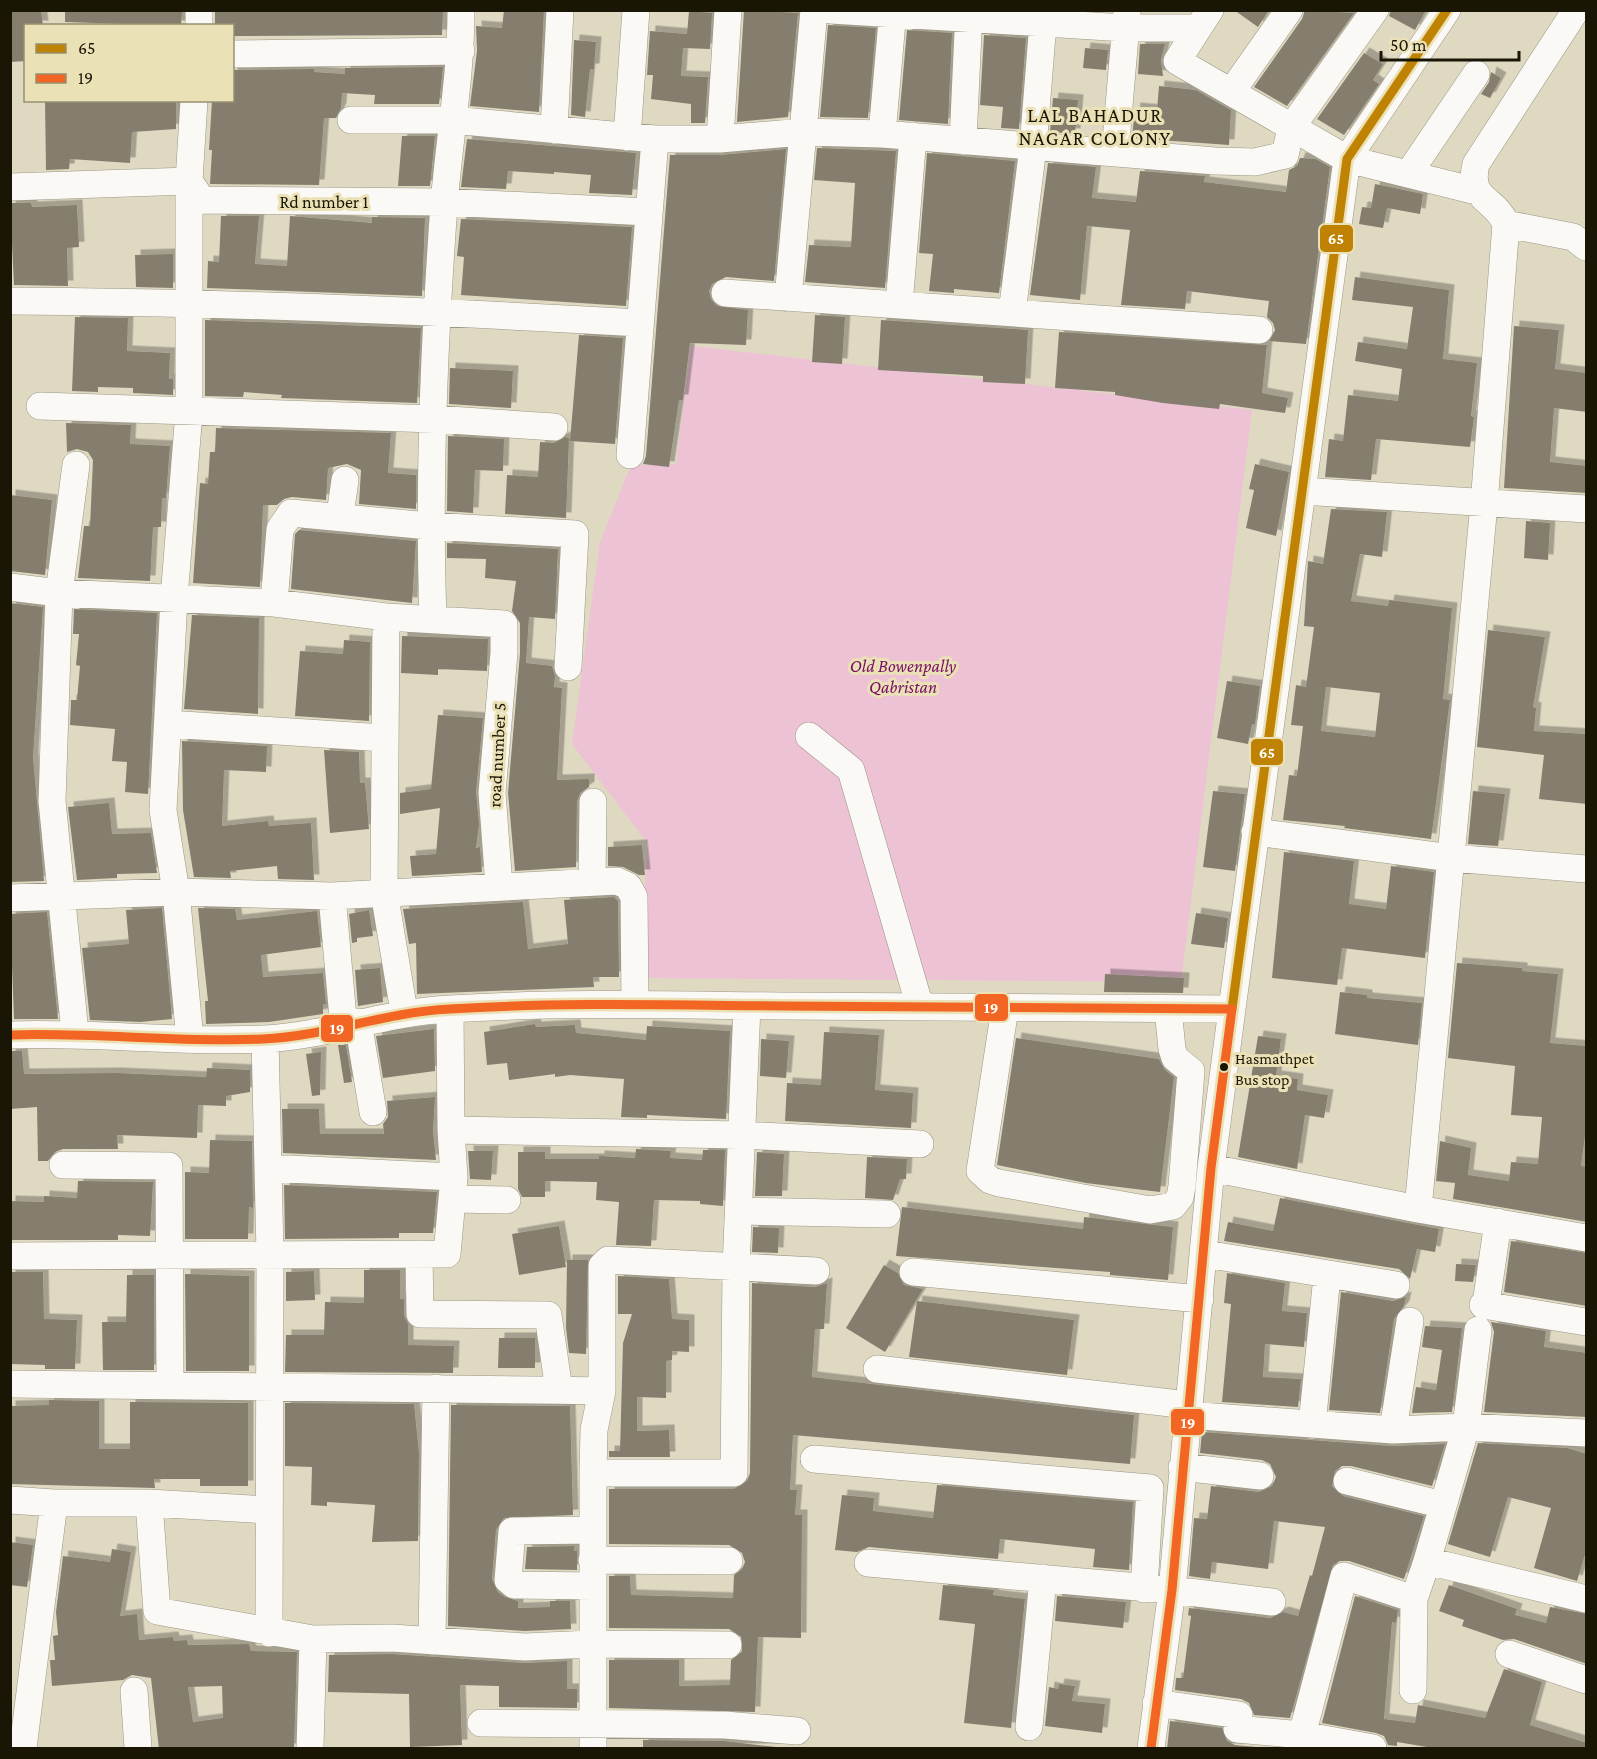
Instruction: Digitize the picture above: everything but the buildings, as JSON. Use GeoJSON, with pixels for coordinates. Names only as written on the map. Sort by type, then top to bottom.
{"type":"FeatureCollection","features":[{"type":"Feature","properties":{"kind":"street"},"geometry":{"type":"LineString","coordinates":[[10,586],[59,593],[274,603],[386,617],[433,618],[429,526],[436,311],[452,120],[461,51],[461,10]]}},
{"type":"Feature","properties":{"kind":"street"},"geometry":{"type":"LineString","coordinates":[[554,130],[560,10]]}},
{"type":"Feature","properties":{"kind":"street"},"geometry":{"type":"LineString","coordinates":[[627,137],[636,10]]}},
{"type":"Feature","properties":{"kind":"street"},"geometry":{"type":"LineString","coordinates":[[720,139],[728,10]]}},
{"type":"Feature","properties":{"kind":"street"},"geometry":{"type":"LineString","coordinates":[[788,298],[814,10]]}},
{"type":"Feature","properties":{"kind":"street"},"geometry":{"type":"LineString","coordinates":[[831,10],[1043,17],[1204,19]]}},
{"type":"Feature","properties":{"kind":"street"},"geometry":{"type":"LineString","coordinates":[[1232,91],[1289,10]]}},
{"type":"Feature","properties":{"kind":"street"},"geometry":{"type":"LineString","coordinates":[[351,120],[452,120],[655,139],[720,139],[802,132],[882,134],[1256,162],[1285,155],[1291,128],[1375,10]]}},
{"type":"Feature","properties":{"kind":"street"},"geometry":{"type":"LineString","coordinates":[[1151,1749],[1172,1590],[1182,1467],[1205,1254],[1211,1168],[1347,159],[1447,10]]}},
{"type":"Feature","properties":{"kind":"street"},"geometry":{"type":"LineString","coordinates":[[1476,191],[1473,178],[1476,164],[1576,10]]}},
{"type":"Feature","properties":{"kind":"street"},"geometry":{"type":"LineString","coordinates":[[882,134],[893,12]]}},
{"type":"Feature","properties":{"kind":"street"},"geometry":{"type":"LineString","coordinates":[[963,141],[968,15]]}},
{"type":"Feature","properties":{"kind":"street"},"geometry":{"type":"LineString","coordinates":[[1012,313],[1033,147],[1043,17]]}},
{"type":"Feature","properties":{"kind":"street"},"geometry":{"type":"LineString","coordinates":[[1115,153],[1126,19]]}},
{"type":"Feature","properties":{"kind":"street"},"geometry":{"type":"LineString","coordinates":[[1204,19],[1177,61],[1347,159],[1476,191],[1502,215],[1506,224],[1484,504],[1418,1209]]}},
{"type":"Feature","properties":{"kind":"street"},"geometry":{"type":"LineString","coordinates":[[234,54],[461,51]]}},
{"type":"Feature","properties":{"kind":"street"},"geometry":{"type":"LineString","coordinates":[[1409,173],[1476,74]]}},
{"type":"Feature","properties":{"kind":"street"},"geometry":{"type":"LineString","coordinates":[[190,1040],[176,891],[163,810],[174,597],[189,412],[189,181],[194,102]]}},
{"type":"Feature","properties":{"kind":"street"},"geometry":{"type":"LineString","coordinates":[[899,305],[913,136]]}},
{"type":"Feature","properties":{"kind":"street"},"geometry":{"type":"LineString","coordinates":[[630,455],[655,139]]}},
{"type":"Feature","properties":{"kind":"street"},"geometry":{"type":"LineString","coordinates":[[10,187],[189,181]]}},
{"type":"Feature","properties":{"kind":"street","name":"Rd number 1"},"geometry":{"type":"LineString","coordinates":[[189,181],[202,200],[445,202],[648,212]]}},
{"type":"Feature","properties":{"kind":"street"},"geometry":{"type":"LineString","coordinates":[[1506,224],[1582,234]]}},
{"type":"Feature","properties":{"kind":"street"},"geometry":{"type":"LineString","coordinates":[[725,293],[1259,330]]}},
{"type":"Feature","properties":{"kind":"street"},"geometry":{"type":"LineString","coordinates":[[10,301],[189,302],[436,311],[640,323]]}},
{"type":"Feature","properties":{"kind":"street"},"geometry":{"type":"LineString","coordinates":[[40,406],[434,419],[554,427]]}},
{"type":"Feature","properties":{"kind":"street"},"geometry":{"type":"LineString","coordinates":[[75,1033],[51,801],[59,593],[76,465]]}},
{"type":"Feature","properties":{"kind":"street"},"geometry":{"type":"LineString","coordinates":[[340,516],[345,480]]}},
{"type":"Feature","properties":{"kind":"street"},"geometry":{"type":"LineString","coordinates":[[1302,492],[1587,509]]}},
{"type":"Feature","properties":{"kind":"street"},"geometry":{"type":"LineString","coordinates":[[274,603],[280,529],[291,513],[429,526],[575,534],[568,667]]}},
{"type":"Feature","properties":{"kind":"street"},"geometry":{"type":"LineString","coordinates":[[386,617],[384,892],[404,1012]]}},
{"type":"Feature","properties":{"kind":"street","name":"road number 5"},"geometry":{"type":"LineString","coordinates":[[433,618],[504,624],[504,653],[492,793],[499,886]]}},
{"type":"Feature","properties":{"kind":"street"},"geometry":{"type":"LineString","coordinates":[[168,724],[384,738]]}},
{"type":"Feature","properties":{"kind":"street"},"geometry":{"type":"LineString","coordinates":[[809,736],[851,771],[920,1007]]}},
{"type":"Feature","properties":{"kind":"street"},"geometry":{"type":"LineString","coordinates":[[592,881],[593,802]]}},
{"type":"Feature","properties":{"kind":"street"},"geometry":{"type":"LineString","coordinates":[[1256,832],[1451,858],[1587,869]]}},
{"type":"Feature","properties":{"kind":"street"},"geometry":{"type":"LineString","coordinates":[[10,898],[176,891],[332,896],[592,881],[625,883],[634,897],[635,1004]]}},
{"type":"Feature","properties":{"kind":"street"},"geometry":{"type":"LineString","coordinates":[[332,896],[351,1025],[373,1112]]}},
{"type":"Feature","properties":{"kind":"street"},"geometry":{"type":"LineString","coordinates":[[10,1035],[75,1033],[190,1040],[265,1039],[351,1025],[404,1012],[450,1008],[635,1004],[1232,1009]]}},
{"type":"Feature","properties":{"kind":"street"},"geometry":{"type":"LineString","coordinates":[[592,1473],[734,1473],[736,1268],[747,1006]]}},
{"type":"Feature","properties":{"kind":"street"},"geometry":{"type":"LineString","coordinates":[[10,1256],[447,1254],[453,1188],[450,1008]]}},
{"type":"Feature","properties":{"kind":"street"},"geometry":{"type":"LineString","coordinates":[[1005,1008],[980,1172],[999,1184],[1150,1210],[1173,1206],[1180,1197],[1182,1186],[1191,1071],[1175,1058],[1168,1009]]}},
{"type":"Feature","properties":{"kind":"street"},"geometry":{"type":"LineString","coordinates":[[265,1039],[270,1254],[267,1510],[269,1633]]}},
{"type":"Feature","properties":{"kind":"street"},"geometry":{"type":"LineString","coordinates":[[451,1130],[742,1135],[920,1144]]}},
{"type":"Feature","properties":{"kind":"street"},"geometry":{"type":"LineString","coordinates":[[63,1165],[169,1166],[170,1386]]}},
{"type":"Feature","properties":{"kind":"street"},"geometry":{"type":"LineString","coordinates":[[268,1168],[453,1188],[507,1200]]}},
{"type":"Feature","properties":{"kind":"street"},"geometry":{"type":"LineString","coordinates":[[1211,1168],[1418,1209],[1587,1238]]}},
{"type":"Feature","properties":{"kind":"street"},"geometry":{"type":"LineString","coordinates":[[739,1211],[887,1214]]}},
{"type":"Feature","properties":{"kind":"street"},"geometry":{"type":"LineString","coordinates":[[1413,1690],[1414,1599],[1466,1427],[1498,1222]]}},
{"type":"Feature","properties":{"kind":"street"},"geometry":{"type":"LineString","coordinates":[[419,1254],[420,1314],[548,1315],[559,1390]]}},
{"type":"Feature","properties":{"kind":"street"},"geometry":{"type":"LineString","coordinates":[[1205,1254],[1327,1276],[1396,1285]]}},
{"type":"Feature","properties":{"kind":"street"},"geometry":{"type":"LineString","coordinates":[[593,1737],[589,1556],[594,1430],[602,1391],[602,1266],[608,1260],[816,1271]]}},
{"type":"Feature","properties":{"kind":"street"},"geometry":{"type":"LineString","coordinates":[[913,1272],[1200,1299]]}},
{"type":"Feature","properties":{"kind":"street"},"geometry":{"type":"LineString","coordinates":[[1312,1425],[1327,1276]]}},
{"type":"Feature","properties":{"kind":"street"},"geometry":{"type":"LineString","coordinates":[[1483,1311],[1587,1322]]}},
{"type":"Feature","properties":{"kind":"street"},"geometry":{"type":"LineString","coordinates":[[1393,1430],[1410,1321]]}},
{"type":"Feature","properties":{"kind":"street"},"geometry":{"type":"LineString","coordinates":[[877,1369],[1312,1425],[1393,1430],[1466,1427],[1587,1433]]}},
{"type":"Feature","properties":{"kind":"street"},"geometry":{"type":"LineString","coordinates":[[10,1384],[269,1389],[436,1388],[602,1391]]}},
{"type":"Feature","properties":{"kind":"street"},"geometry":{"type":"LineString","coordinates":[[432,1641],[436,1388]]}},
{"type":"Feature","properties":{"kind":"street"},"geometry":{"type":"LineString","coordinates":[[814,1459],[1150,1488],[1144,1588]]}},
{"type":"Feature","properties":{"kind":"street"},"geometry":{"type":"LineString","coordinates":[[1182,1467],[1260,1476]]}},
{"type":"Feature","properties":{"kind":"street"},"geometry":{"type":"LineString","coordinates":[[1347,1480],[1443,1505]]}},
{"type":"Feature","properties":{"kind":"street"},"geometry":{"type":"LineString","coordinates":[[10,1500],[54,1503],[149,1503],[267,1510]]}},
{"type":"Feature","properties":{"kind":"street"},"geometry":{"type":"LineString","coordinates":[[22,1749],[54,1503]]}},
{"type":"Feature","properties":{"kind":"street"},"geometry":{"type":"LineString","coordinates":[[149,1503],[157,1611],[269,1633],[313,1639],[361,1637],[525,1647],[591,1644],[728,1645]]}},
{"type":"Feature","properties":{"kind":"street"},"geometry":{"type":"LineString","coordinates":[[589,1556],[729,1561]]}},
{"type":"Feature","properties":{"kind":"street"},"geometry":{"type":"LineString","coordinates":[[1427,1561],[1587,1599]]}},
{"type":"Feature","properties":{"kind":"street"},"geometry":{"type":"LineString","coordinates":[[868,1563],[1172,1590],[1272,1602]]}},
{"type":"Feature","properties":{"kind":"street"},"geometry":{"type":"LineString","coordinates":[[1302,1735],[1344,1576],[1414,1599]]}},
{"type":"Feature","properties":{"kind":"street"},"geometry":{"type":"LineString","coordinates":[[1029,1727],[1043,1578]]}},
{"type":"Feature","properties":{"kind":"street"},"geometry":{"type":"LineString","coordinates":[[310,1749],[313,1639]]}},
{"type":"Feature","properties":{"kind":"street"},"geometry":{"type":"LineString","coordinates":[[1509,1654],[1587,1680]]}},
{"type":"Feature","properties":{"kind":"street"},"geometry":{"type":"LineString","coordinates":[[134,1691],[138,1749]]}},
{"type":"Feature","properties":{"kind":"street"},"geometry":{"type":"LineString","coordinates":[[1156,1703],[1239,1715],[1237,1729],[1302,1735],[1373,1749]]}},
{"type":"Feature","properties":{"kind":"street"},"geometry":{"type":"LineString","coordinates":[[481,1723],[593,1737],[725,1725],[797,1731]]}},
{"type":"Feature","properties":{"kind":"green space","name":"Old Bowenpally Qabristan"},"geometry":{"type":"Polygon","coordinates":[[[691,346],[1252,410],[1181,982],[638,978],[648,844],[572,744],[600,542],[631,465],[676,464],[691,346]]]}},
{"type":"Feature","properties":{"kind":"transit line","name":"65"},"geometry":{"type":"LineString","coordinates":[[1232,1009],[1347,159],[1447,10]]}},
{"type":"Feature","properties":{"kind":"transit line","name":"19"},"geometry":{"type":"LineString","coordinates":[[10,1035],[42,1034],[200,1040],[263,1039],[287,1037],[426,1011],[533,1005],[1232,1009],[1211,1168],[1172,1590],[1151,1748]]}},
{"type":"Feature","properties":{"kind":"place","name":"Hasmathpet Bus stop"},"geometry":{"type":"Point","coordinates":[1224,1067]}},
{"type":"Feature","properties":{"kind":"district","name":"LAL BAHADUR NAGAR COLONY"},"geometry":{"type":"Point","coordinates":[1095,126]}}]}
